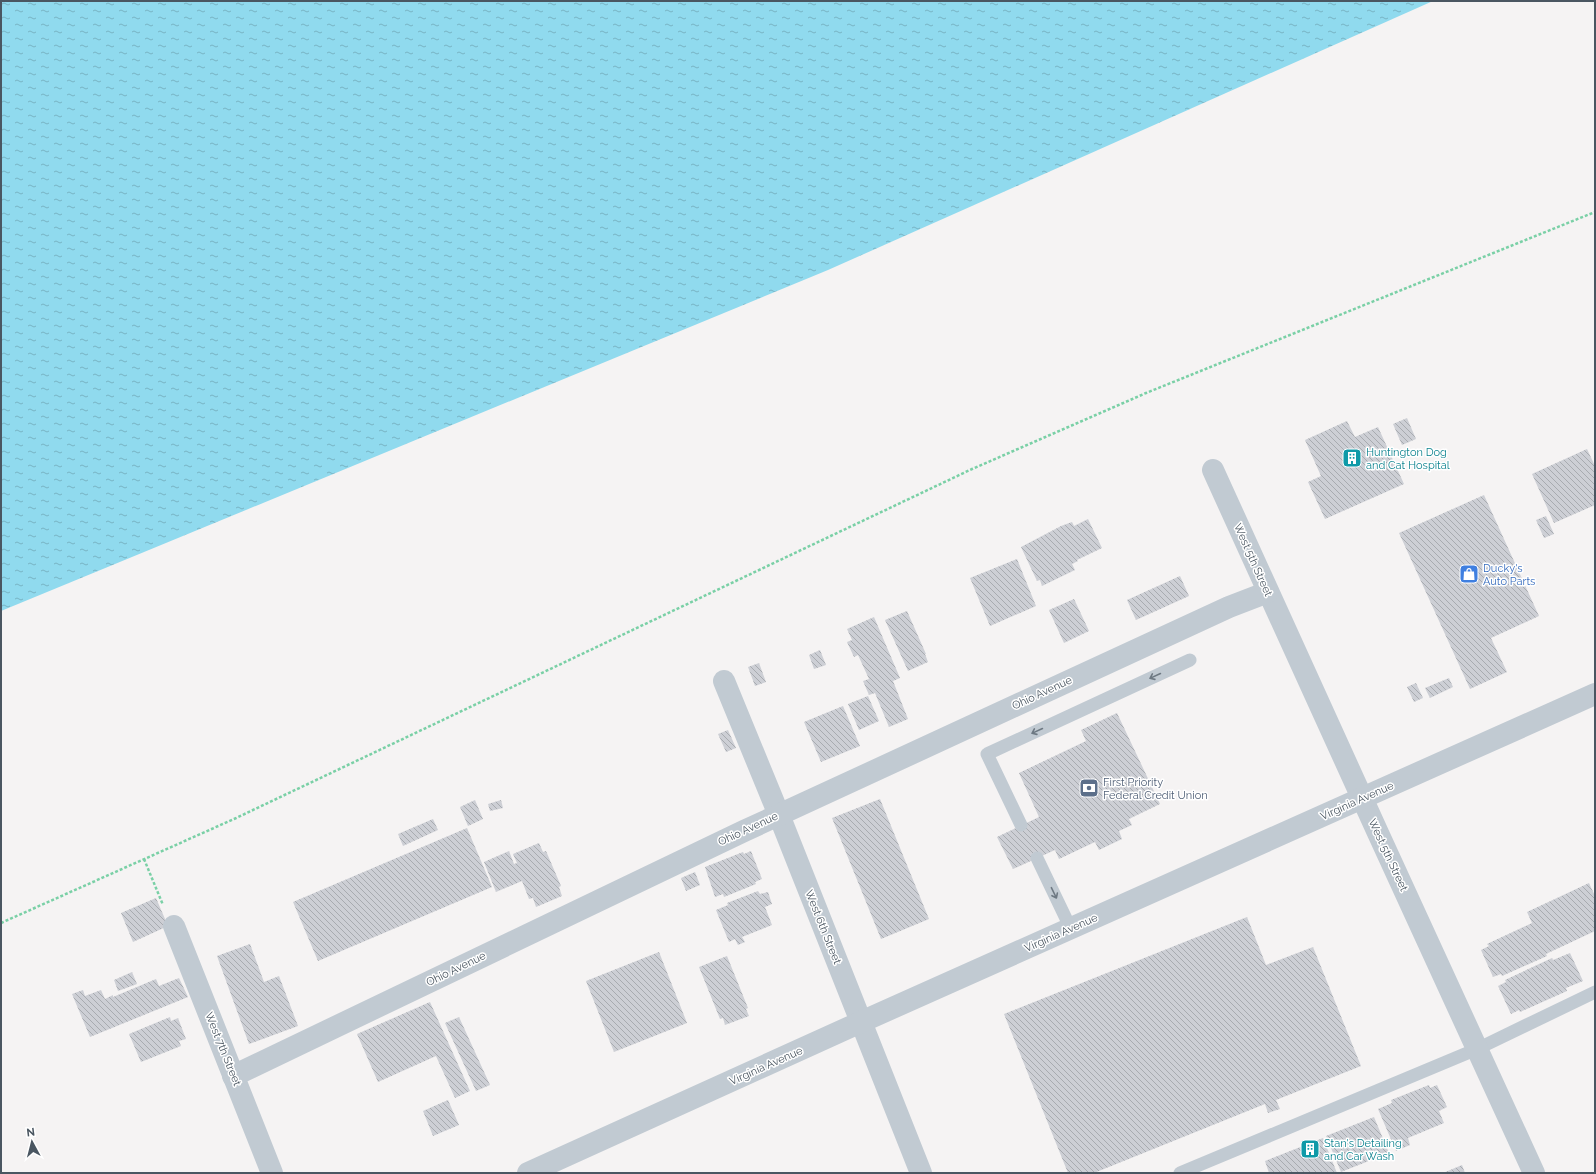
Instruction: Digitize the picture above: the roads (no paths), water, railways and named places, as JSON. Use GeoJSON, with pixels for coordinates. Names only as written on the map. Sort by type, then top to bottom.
{"type":"FeatureCollection","features":[{"type":"Feature","properties":{"kind":"street","name":"West 5th Street"},"geometry":{"type":"LineString","coordinates":[[1213,470],[1534,1173]]}},
{"type":"Feature","properties":{"kind":"street","name":"Ohio Avenue"},"geometry":{"type":"LineString","coordinates":[[233,1076],[744,830],[1229,607],[1268,592]]}},
{"type":"Feature","properties":{"kind":"street","name":"West 6th Street"},"geometry":{"type":"LineString","coordinates":[[724,681],[779,815],[920,1173]]}},
{"type":"Feature","properties":{"kind":"street","name":"Virginia Avenue"},"geometry":{"type":"LineString","coordinates":[[528,1173],[861,1022],[1595,694]]}},
{"type":"Feature","properties":{"kind":"street","name":"West 7th Street"},"geometry":{"type":"LineString","coordinates":[[170,919],[272,1173]]}},
{"type":"Feature","properties":{"kind":"lane"},"geometry":{"type":"LineString","coordinates":[[1021,825],[987,754],[1190,660]]}},
{"type":"Feature","properties":{"kind":"lane"},"geometry":{"type":"LineString","coordinates":[[1037,858],[1071,929]]}},
{"type":"Feature","properties":{"kind":"lane"},"geometry":{"type":"LineString","coordinates":[[1180,1173],[1477,1049],[1595,992]]}},
{"type":"Feature","properties":{"kind":"water"},"geometry":{"type":"Polygon","coordinates":[[[1,1],[1433,1],[828,270],[1,611],[1,1]]]}},
{"type":"Feature","properties":{"kind":"place","name":"Huntington Dog and Cat Hospital"},"geometry":{"type":"Point","coordinates":[1352,458]}},
{"type":"Feature","properties":{"kind":"place","name":"Ducky's Auto Parts"},"geometry":{"type":"Point","coordinates":[1469,574]}},
{"type":"Feature","properties":{"kind":"place","name":"First Priority Federal Credit Union"},"geometry":{"type":"Point","coordinates":[1089,788]}},
{"type":"Feature","properties":{"kind":"place","name":"Stan's Detailing and Car Wash"},"geometry":{"type":"Point","coordinates":[1310,1149]}}]}
